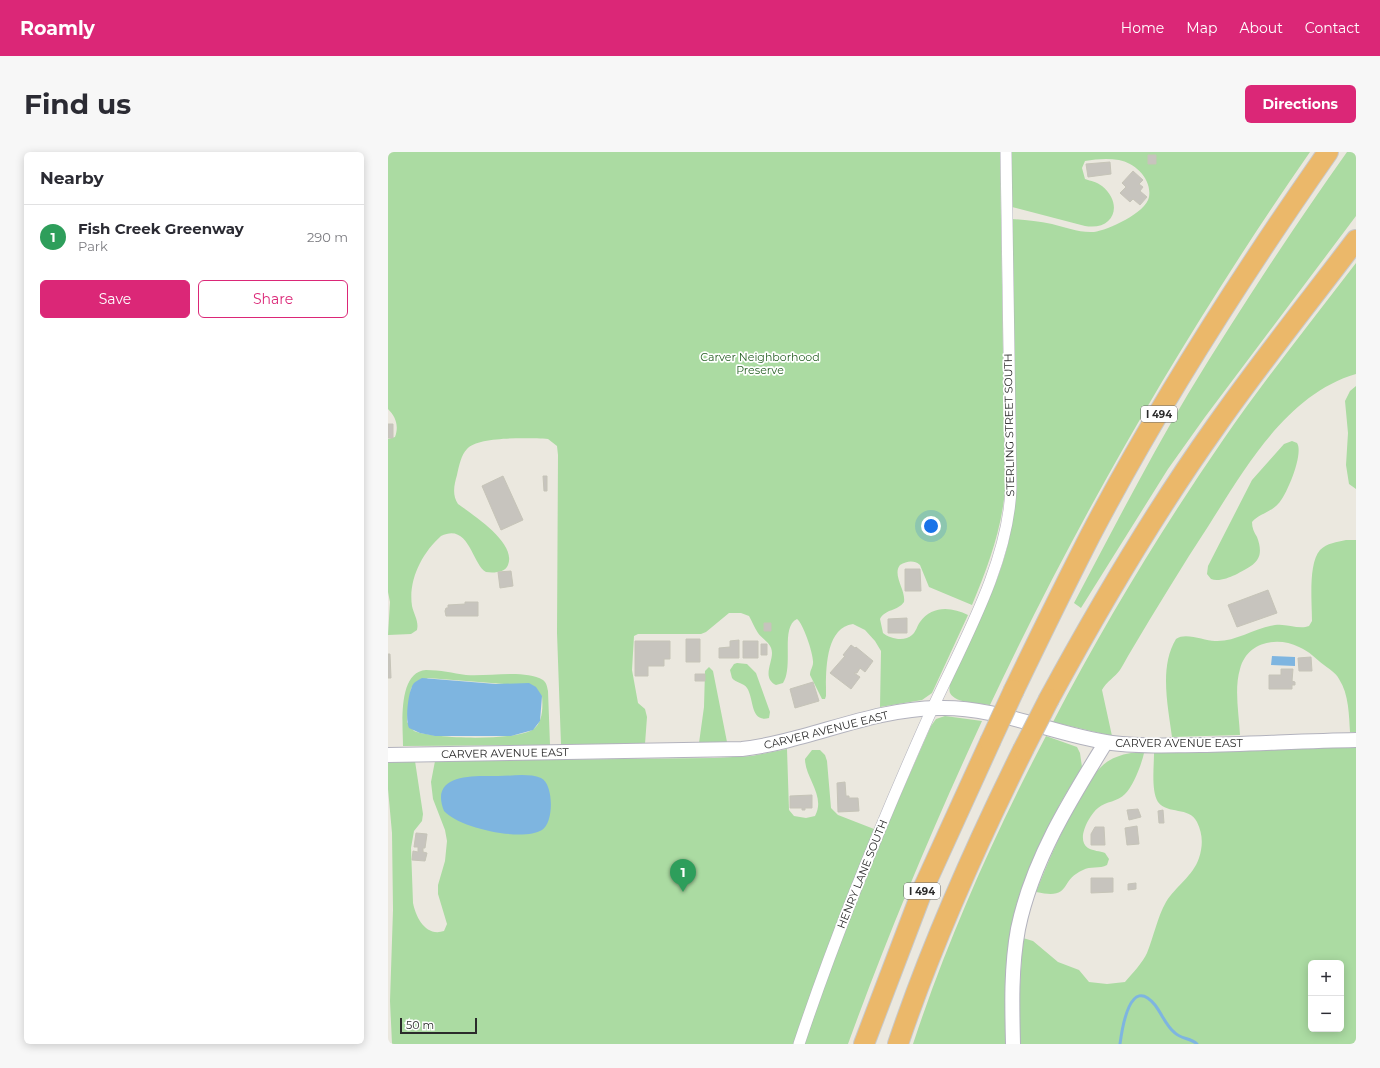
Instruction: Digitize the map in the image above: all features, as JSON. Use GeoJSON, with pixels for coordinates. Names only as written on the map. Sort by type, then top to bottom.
{"type":"FeatureCollection","features":[{"type":"Feature","properties":{"kind":"highway","name":"I 494"},"geometry":{"type":"LineString","coordinates":[[864,1044],[923,889],[1014,690],[1091,535],[1143,441],[1221,311],[1328,152]]}},
{"type":"Feature","properties":{"kind":"highway","name":"I 494"},"geometry":{"type":"LineString","coordinates":[[898,1044],[952,903],[988,820],[1049,699],[1126,564],[1185,471],[1243,388],[1356,240]]}},
{"type":"Feature","properties":{"kind":"street","name":"STERLING STREET SOUTH"},"geometry":{"type":"LineString","coordinates":[[932,708],[992,576],[1002,544],[1010,504],[1011,476],[1006,152]]}},
{"type":"Feature","properties":{"kind":"street","name":"CARVER AVENUE EAST"},"geometry":{"type":"LineString","coordinates":[[388,754],[742,749],[774,744],[874,716],[932,708],[956,708],[988,713],[1106,742],[1159,745],[1356,740]]}},
{"type":"Feature","properties":{"kind":"street","name":"HENRY LANE SOUTH"},"geometry":{"type":"LineString","coordinates":[[799,1044],[879,830],[932,708]]}},
{"type":"Feature","properties":{"kind":"street"},"geometry":{"type":"LineString","coordinates":[[1013,1044],[1014,964],[1022,911],[1035,874],[1056,828],[1078,787],[1106,742]]}},
{"type":"Feature","properties":{"kind":"green space","name":"Carver Neighborhood Preserve"},"geometry":{"type":"Polygon","coordinates":[[[388,152],[1000,152],[1005,491],[997,535],[972,605],[929,587],[920,565],[915,562],[908,562],[900,565],[898,569],[898,578],[904,597],[904,602],[898,607],[885,613],[880,619],[883,633],[893,638],[902,639],[912,635],[925,616],[936,610],[949,609],[968,615],[932,693],[922,700],[880,707],[881,651],[875,641],[865,630],[853,624],[844,627],[837,634],[832,643],[827,665],[826,696],[825,699],[822,699],[810,675],[813,666],[812,653],[805,633],[797,619],[792,623],[789,630],[786,676],[783,683],[776,685],[769,679],[769,670],[772,657],[771,647],[758,633],[749,616],[741,613],[729,613],[706,632],[701,634],[638,634],[634,636],[632,670],[638,703],[645,709],[647,717],[645,744],[561,745],[557,633],[558,455],[557,446],[548,439],[518,438],[493,440],[473,445],[465,451],[460,461],[455,482],[454,494],[456,501],[483,522],[500,539],[506,548],[509,557],[508,565],[502,571],[486,572],[481,568],[464,539],[458,535],[450,533],[441,536],[422,559],[414,577],[411,596],[417,630],[411,634],[388,635],[390,602],[388,592],[388,439],[395,437],[397,425],[395,418],[388,409],[388,152]]]}},
{"type":"Feature","properties":{"kind":"green space"},"geometry":{"type":"Polygon","coordinates":[[[1011,152],[1310,152],[1221,286],[1138,422],[1061,562],[990,705],[962,701],[953,697],[949,689],[956,668],[979,622],[1002,566],[1012,527],[1015,506],[1016,483],[1012,219],[1042,222],[1078,231],[1094,232],[1108,228],[1134,215],[1146,203],[1149,197],[1148,184],[1136,168],[1119,160],[1098,159],[1085,161],[1082,168],[1085,179],[1102,186],[1109,193],[1113,201],[1113,215],[1103,224],[1085,226],[1012,207],[1011,152]]]}},
{"type":"Feature","properties":{"kind":"green space"},"geometry":{"type":"Polygon","coordinates":[[[1347,152],[1356,152],[1356,216],[1205,417],[1168,469],[1081,608],[1074,603],[1188,394],[1285,242],[1347,152]]]}},
{"type":"Feature","properties":{"kind":"green space"},"geometry":{"type":"Polygon","coordinates":[[[1356,263],[1356,374],[1331,384],[1309,398],[1270,436],[1237,480],[1169,588],[1120,670],[1102,690],[1112,736],[1053,722],[1092,649],[1177,508],[1255,395],[1356,263]]]}},
{"type":"Feature","properties":{"kind":"green space"},"geometry":{"type":"Polygon","coordinates":[[[1356,386],[1356,489],[1349,484],[1346,465],[1348,433],[1345,401],[1350,391],[1356,386]]]}},
{"type":"Feature","properties":{"kind":"green space"},"geometry":{"type":"Polygon","coordinates":[[[1292,441],[1297,443],[1299,448],[1294,474],[1286,492],[1275,507],[1252,522],[1259,545],[1259,557],[1252,565],[1235,575],[1220,580],[1211,579],[1207,574],[1208,566],[1252,480],[1284,444],[1292,441]]]}},
{"type":"Feature","properties":{"kind":"green space"},"geometry":{"type":"Polygon","coordinates":[[[1346,540],[1356,540],[1356,732],[1350,732],[1347,698],[1338,677],[1303,649],[1290,644],[1273,642],[1256,647],[1249,653],[1240,669],[1237,685],[1237,702],[1240,735],[1172,737],[1167,700],[1166,674],[1171,650],[1176,639],[1185,636],[1211,641],[1223,641],[1275,625],[1301,627],[1309,626],[1312,621],[1312,574],[1316,556],[1320,550],[1326,546],[1346,540]]]}},
{"type":"Feature","properties":{"kind":"green space"},"geometry":{"type":"Polygon","coordinates":[[[734,664],[747,664],[756,673],[770,712],[769,718],[763,719],[759,717],[754,709],[747,688],[732,678],[730,670],[734,664]]]}},
{"type":"Feature","properties":{"kind":"green space"},"geometry":{"type":"Polygon","coordinates":[[[709,667],[713,671],[727,742],[699,743],[704,707],[705,671],[709,667]]]}},
{"type":"Feature","properties":{"kind":"green space"},"geometry":{"type":"Polygon","coordinates":[[[426,670],[466,675],[516,674],[543,680],[548,691],[550,745],[403,746],[403,714],[406,690],[410,680],[417,673],[426,670]],[[428,678],[411,688],[407,722],[414,731],[438,736],[473,738],[508,736],[522,734],[532,730],[536,727],[540,720],[542,696],[504,684],[428,678]]]}},
{"type":"Feature","properties":{"kind":"green space"},"geometry":{"type":"Polygon","coordinates":[[[945,716],[982,721],[912,881],[848,1044],[392,1044],[390,1001],[393,910],[392,833],[388,789],[388,762],[415,761],[423,814],[422,821],[414,831],[411,848],[413,903],[419,920],[423,925],[427,929],[438,932],[444,931],[447,924],[438,894],[438,885],[445,861],[447,841],[445,830],[433,799],[431,782],[435,761],[714,758],[752,756],[787,749],[789,810],[794,816],[806,818],[815,816],[818,809],[818,801],[817,794],[808,773],[805,759],[812,750],[820,750],[825,755],[827,761],[831,808],[838,815],[874,829],[865,853],[886,828],[931,726],[936,719],[945,716]]]}},
{"type":"Feature","properties":{"kind":"green space"},"geometry":{"type":"Polygon","coordinates":[[[1046,736],[1077,747],[1080,753],[1082,767],[1061,802],[1042,842],[1017,905],[1013,921],[1006,972],[1006,1044],[913,1044],[941,965],[973,887],[1008,811],[1046,736]]]}},
{"type":"Feature","properties":{"kind":"green space"},"geometry":{"type":"Polygon","coordinates":[[[1356,747],[1356,1044],[1020,1044],[1020,986],[1023,938],[1033,941],[1058,962],[1079,970],[1089,982],[1107,984],[1125,982],[1145,957],[1160,914],[1166,902],[1189,876],[1199,858],[1202,844],[1197,822],[1189,814],[1167,808],[1158,802],[1154,791],[1154,753],[1356,747]]]}},
{"type":"Feature","properties":{"kind":"green space"},"geometry":{"type":"Polygon","coordinates":[[[1131,753],[1144,753],[1134,781],[1128,791],[1122,797],[1101,806],[1095,811],[1088,821],[1083,833],[1084,844],[1090,849],[1105,853],[1109,859],[1107,865],[1089,868],[1075,874],[1061,891],[1048,894],[1036,892],[1064,827],[1098,769],[1118,756],[1131,753]]]}},
{"type":"Feature","properties":{"kind":"water"},"geometry":{"type":"Polygon","coordinates":[[[1272,656],[1295,657],[1295,666],[1271,665],[1272,656]]]}},
{"type":"Feature","properties":{"kind":"water"},"geometry":{"type":"Polygon","coordinates":[[[422,678],[496,684],[529,683],[536,687],[542,696],[540,721],[533,730],[511,736],[435,736],[420,733],[409,728],[407,712],[412,687],[415,682],[422,678]]]}},
{"type":"Feature","properties":{"kind":"water"},"geometry":{"type":"Polygon","coordinates":[[[536,776],[545,782],[550,795],[551,804],[549,820],[542,830],[533,833],[506,834],[476,828],[463,823],[444,811],[441,799],[443,790],[448,783],[456,779],[466,777],[536,776]]]}},
{"type":"Feature","properties":{"kind":"building"},"geometry":{"type":"Polygon","coordinates":[[[1148,155],[1156,155],[1156,164],[1148,164],[1148,155]]]}},
{"type":"Feature","properties":{"kind":"building"},"geometry":{"type":"Polygon","coordinates":[[[1110,162],[1111,174],[1088,177],[1086,164],[1110,162]]]}},
{"type":"Feature","properties":{"kind":"building"},"geometry":{"type":"Polygon","coordinates":[[[1133,171],[1143,180],[1139,184],[1143,187],[1140,191],[1147,197],[1140,205],[1133,199],[1130,202],[1120,193],[1126,187],[1122,183],[1133,171]]]}},
{"type":"Feature","properties":{"kind":"building"},"geometry":{"type":"Polygon","coordinates":[[[388,424],[393,424],[393,438],[388,438],[388,424]]]}},
{"type":"Feature","properties":{"kind":"building"},"geometry":{"type":"Polygon","coordinates":[[[503,476],[523,520],[501,530],[482,486],[503,476]]]}},
{"type":"Feature","properties":{"kind":"building"},"geometry":{"type":"Polygon","coordinates":[[[543,476],[547,476],[547,491],[544,491],[543,476]]]}},
{"type":"Feature","properties":{"kind":"building"},"geometry":{"type":"Polygon","coordinates":[[[905,569],[920,569],[921,591],[905,591],[905,569]]]}},
{"type":"Feature","properties":{"kind":"building"},"geometry":{"type":"Polygon","coordinates":[[[511,571],[513,586],[500,588],[498,572],[511,571]]]}},
{"type":"Feature","properties":{"kind":"building"},"geometry":{"type":"Polygon","coordinates":[[[1268,590],[1277,613],[1237,627],[1228,605],[1268,590]]]}},
{"type":"Feature","properties":{"kind":"building"},"geometry":{"type":"Polygon","coordinates":[[[465,602],[478,602],[478,616],[446,616],[445,611],[446,608],[448,608],[448,605],[465,604],[465,602]]]}},
{"type":"Feature","properties":{"kind":"building"},"geometry":{"type":"Polygon","coordinates":[[[907,618],[907,633],[888,633],[888,619],[907,618]]]}},
{"type":"Feature","properties":{"kind":"building"},"geometry":{"type":"Polygon","coordinates":[[[764,623],[771,623],[771,631],[764,631],[764,623]]]}},
{"type":"Feature","properties":{"kind":"building"},"geometry":{"type":"Polygon","coordinates":[[[686,639],[700,639],[700,662],[686,662],[686,639]]]}},
{"type":"Feature","properties":{"kind":"building"},"geometry":{"type":"Polygon","coordinates":[[[739,640],[739,658],[719,658],[719,648],[730,647],[730,641],[739,640]]]}},
{"type":"Feature","properties":{"kind":"building"},"geometry":{"type":"Polygon","coordinates":[[[635,641],[670,641],[670,659],[664,659],[664,666],[648,666],[648,676],[635,676],[635,641]]]}},
{"type":"Feature","properties":{"kind":"building"},"geometry":{"type":"Polygon","coordinates":[[[743,641],[758,641],[758,658],[743,658],[743,641]]]}},
{"type":"Feature","properties":{"kind":"building"},"geometry":{"type":"Polygon","coordinates":[[[761,644],[767,644],[767,655],[761,655],[761,644]]]}},
{"type":"Feature","properties":{"kind":"building"},"geometry":{"type":"Polygon","coordinates":[[[851,645],[855,648],[856,647],[873,661],[865,672],[860,668],[857,673],[854,673],[860,677],[851,689],[830,673],[845,656],[843,655],[851,645]]]}},
{"type":"Feature","properties":{"kind":"building"},"geometry":{"type":"Polygon","coordinates":[[[388,654],[390,654],[391,678],[388,678],[388,654]]]}},
{"type":"Feature","properties":{"kind":"building"},"geometry":{"type":"Polygon","coordinates":[[[1311,657],[1312,671],[1299,671],[1298,658],[1311,657]]]}},
{"type":"Feature","properties":{"kind":"building"},"geometry":{"type":"Polygon","coordinates":[[[1281,669],[1293,669],[1292,681],[1295,682],[1295,685],[1292,685],[1292,689],[1269,689],[1269,675],[1281,675],[1281,669]]]}},
{"type":"Feature","properties":{"kind":"building"},"geometry":{"type":"Polygon","coordinates":[[[695,674],[705,674],[705,681],[695,681],[695,674]]]}},
{"type":"Feature","properties":{"kind":"building"},"geometry":{"type":"Polygon","coordinates":[[[813,682],[819,701],[795,708],[790,689],[813,682]]]}},
{"type":"Feature","properties":{"kind":"building"},"geometry":{"type":"Polygon","coordinates":[[[845,782],[846,796],[849,796],[849,798],[858,798],[859,811],[838,812],[837,783],[845,782]]]}},
{"type":"Feature","properties":{"kind":"building"},"geometry":{"type":"Polygon","coordinates":[[[812,795],[812,808],[805,808],[805,810],[802,810],[802,808],[790,808],[790,796],[812,795]]]}},
{"type":"Feature","properties":{"kind":"building"},"geometry":{"type":"Polygon","coordinates":[[[1138,809],[1141,817],[1129,820],[1127,810],[1138,809]]]}},
{"type":"Feature","properties":{"kind":"building"},"geometry":{"type":"Polygon","coordinates":[[[1163,810],[1164,823],[1159,823],[1158,811],[1163,810]]]}},
{"type":"Feature","properties":{"kind":"building"},"geometry":{"type":"Polygon","coordinates":[[[1137,826],[1139,844],[1127,845],[1125,828],[1137,826]]]}},
{"type":"Feature","properties":{"kind":"building"},"geometry":{"type":"Polygon","coordinates":[[[1095,827],[1104,827],[1105,845],[1091,845],[1091,834],[1095,827]]]}},
{"type":"Feature","properties":{"kind":"building"},"geometry":{"type":"Polygon","coordinates":[[[416,833],[427,834],[425,848],[423,848],[423,852],[427,853],[425,861],[412,860],[413,851],[418,852],[418,847],[414,847],[416,833]]]}},
{"type":"Feature","properties":{"kind":"building"},"geometry":{"type":"Polygon","coordinates":[[[1091,878],[1113,878],[1113,892],[1091,893],[1091,878]]]}},
{"type":"Feature","properties":{"kind":"building"},"geometry":{"type":"Polygon","coordinates":[[[1136,883],[1136,889],[1128,890],[1128,884],[1136,883]]]}},
{"type":"Feature","properties":{"kind":"waterway"},"geometry":{"type":"LineString","coordinates":[[1120,1044],[1125,1017],[1133,1000],[1139,996],[1146,997],[1155,1005],[1175,1033],[1197,1044]]}},
{"type":"Feature","properties":{"kind":"place","name":"Fish Creek Greenway"},"geometry":{"type":"Point","coordinates":[683,892]}}]}
